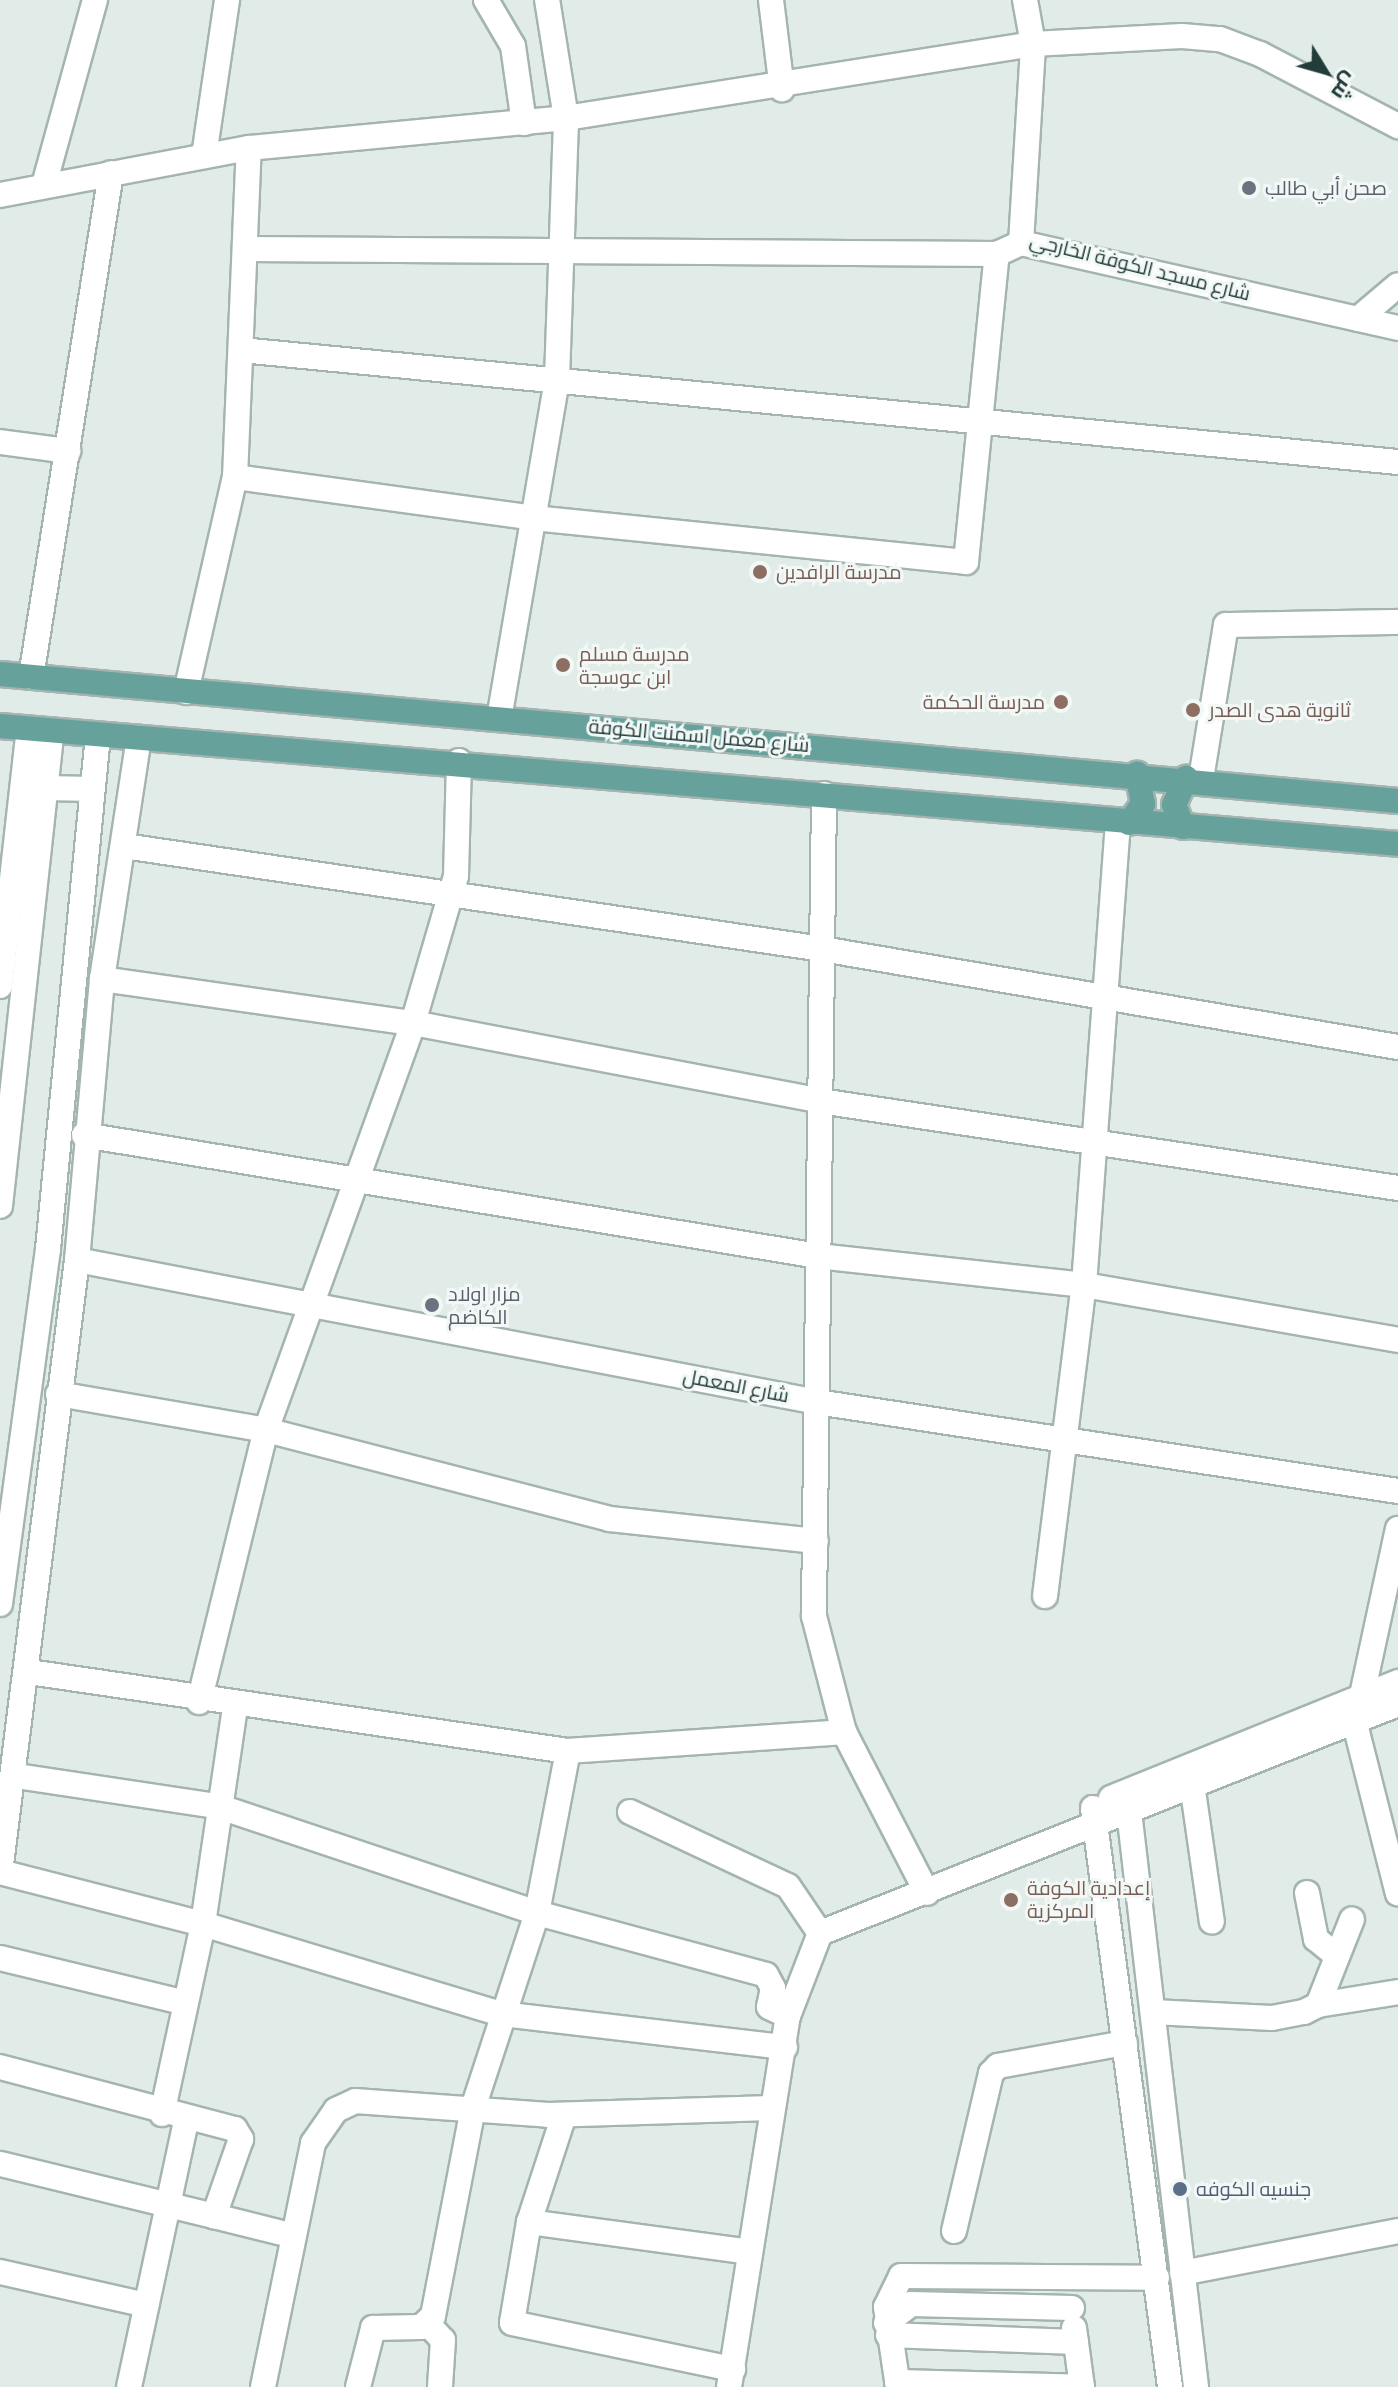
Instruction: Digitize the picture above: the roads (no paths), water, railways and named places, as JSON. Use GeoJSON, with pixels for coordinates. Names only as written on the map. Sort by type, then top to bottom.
{"type":"FeatureCollection","features":[{"type":"Feature","properties":{"kind":"main road","name":"شارع معمل اسمنت الكوفة"},"geometry":{"type":"LineString","coordinates":[[0,674],[1194,778],[1398,801]]}},
{"type":"Feature","properties":{"kind":"main road"},"geometry":{"type":"LineString","coordinates":[[0,726],[459,761],[1123,823],[1398,844]]}},
{"type":"Feature","properties":{"kind":"main road"},"geometry":{"type":"LineString","coordinates":[[1123,823],[1143,804],[1137,774]]}},
{"type":"Feature","properties":{"kind":"main road"},"geometry":{"type":"LineString","coordinates":[[1183,827],[1174,805],[1194,778]]}},
{"type":"Feature","properties":{"kind":"street"},"geometry":{"type":"LineString","coordinates":[[44,185],[95,0]]}},
{"type":"Feature","properties":{"kind":"street"},"geometry":{"type":"LineString","coordinates":[[204,156],[227,0]]}},
{"type":"Feature","properties":{"kind":"street"},"geometry":{"type":"LineString","coordinates":[[486,0],[513,46],[524,123]]}},
{"type":"Feature","properties":{"kind":"street"},"geometry":{"type":"LineString","coordinates":[[499,719],[557,379],[564,246],[566,118],[547,0]]}},
{"type":"Feature","properties":{"kind":"street"},"geometry":{"type":"LineString","coordinates":[[771,0],[782,89]]}},
{"type":"Feature","properties":{"kind":"street","name":"شارع مسجد الكوفة الخارجي"},"geometry":{"type":"LineString","coordinates":[[1025,0],[1033,44],[1021,243],[1398,328]]}},
{"type":"Feature","properties":{"kind":"street"},"geometry":{"type":"LineString","coordinates":[[0,195],[249,148],[566,118],[782,89],[1033,44],[1220,39],[1398,126]]}},
{"type":"Feature","properties":{"kind":"street"},"geometry":{"type":"LineString","coordinates":[[186,692],[235,477],[249,148]]}},
{"type":"Feature","properties":{"kind":"street"},"geometry":{"type":"LineString","coordinates":[[31,677],[111,173]]}},
{"type":"Feature","properties":{"kind":"street"},"geometry":{"type":"LineString","coordinates":[[246,249],[564,246],[997,254],[1021,243]]}},
{"type":"Feature","properties":{"kind":"street"},"geometry":{"type":"LineString","coordinates":[[235,477],[533,518],[966,562],[997,254]]}},
{"type":"Feature","properties":{"kind":"street"},"geometry":{"type":"LineString","coordinates":[[1358,319],[1398,285]]}},
{"type":"Feature","properties":{"kind":"street"},"geometry":{"type":"LineString","coordinates":[[241,350],[980,417],[1398,462]]}},
{"type":"Feature","properties":{"kind":"street"},"geometry":{"type":"LineString","coordinates":[[0,442],[68,451]]}},
{"type":"Feature","properties":{"kind":"street"},"geometry":{"type":"LineString","coordinates":[[1194,778],[1226,625],[1398,622]]}},
{"type":"Feature","properties":{"kind":"street"},"geometry":{"type":"LineString","coordinates":[[0,1206],[4,1146],[47,788],[41,730]]}},
{"type":"Feature","properties":{"kind":"street"},"geometry":{"type":"LineString","coordinates":[[0,986],[41,730]]}},
{"type":"Feature","properties":{"kind":"street"},"geometry":{"type":"LineString","coordinates":[[0,1604],[58,1145],[98,735]]}},
{"type":"Feature","properties":{"kind":"street"},"geometry":{"type":"LineString","coordinates":[[139,738],[102,979],[84,1139],[77,1260],[58,1394],[16,1776],[0,1872],[203,1924],[502,2014],[785,2047]]}},
{"type":"Feature","properties":{"kind":"street"},"geometry":{"type":"LineString","coordinates":[[199,1702],[266,1430],[353,1182],[413,1023],[451,893],[459,761]]}},
{"type":"Feature","properties":{"kind":"street"},"geometry":{"type":"LineString","coordinates":[[47,788],[92,789]]}},
{"type":"Feature","properties":{"kind":"street"},"geometry":{"type":"LineString","coordinates":[[824,794],[814,1616],[844,1732],[927,1893]]}},
{"type":"Feature","properties":{"kind":"street"},"geometry":{"type":"LineString","coordinates":[[1045,1596],[1084,1285],[1123,823]]}},
{"type":"Feature","properties":{"kind":"street"},"geometry":{"type":"LineString","coordinates":[[124,846],[822,949],[1109,995],[1398,1047]]}},
{"type":"Feature","properties":{"kind":"street"},"geometry":{"type":"LineString","coordinates":[[102,979],[413,1023],[820,1101],[1096,1137],[1398,1188]]}},
{"type":"Feature","properties":{"kind":"street"},"geometry":{"type":"LineString","coordinates":[[58,1145],[84,1139],[818,1256],[1084,1285],[1398,1340]]}},
{"type":"Feature","properties":{"kind":"street","name":"شارع المعمل"},"geometry":{"type":"LineString","coordinates":[[77,1260],[817,1402],[1064,1444],[1398,1491]]}},
{"type":"Feature","properties":{"kind":"street"},"geometry":{"type":"LineString","coordinates":[[58,1394],[266,1430],[610,1519],[816,1541]]}},
{"type":"Feature","properties":{"kind":"street"},"geometry":{"type":"LineString","coordinates":[[1362,1695],[1398,1529]]}},
{"type":"Feature","properties":{"kind":"street"},"geometry":{"type":"LineString","coordinates":[[29,1672],[199,1702],[568,1751],[844,1732]]}},
{"type":"Feature","properties":{"kind":"street"},"geometry":{"type":"LineString","coordinates":[[564,2115],[529,2222],[512,2323],[731,2378],[771,2108],[785,2047],[788,2016],[820,1933],[927,1893],[1094,1814],[1362,1695],[1398,1682]]}},
{"type":"Feature","properties":{"kind":"street"},"geometry":{"type":"LineString","coordinates":[[1128,1799],[1192,1784],[1398,1704]]}},
{"type":"Feature","properties":{"kind":"street"},"geometry":{"type":"LineString","coordinates":[[162,2114],[203,1924],[217,1806],[235,1707]]}},
{"type":"Feature","properties":{"kind":"street"},"geometry":{"type":"LineString","coordinates":[[1354,1720],[1398,1894]]}},
{"type":"Feature","properties":{"kind":"street"},"geometry":{"type":"LineString","coordinates":[[427,2323],[473,2108],[537,1913],[568,1751]]}},
{"type":"Feature","properties":{"kind":"street"},"geometry":{"type":"LineString","coordinates":[[16,1776],[217,1806],[537,1913],[766,1975],[773,1988],[769,2007],[788,2016]]}},
{"type":"Feature","properties":{"kind":"street"},"geometry":{"type":"LineString","coordinates":[[1192,1784],[1212,1922]]}},
{"type":"Feature","properties":{"kind":"street"},"geometry":{"type":"LineString","coordinates":[[1128,1799],[1196,2387]]}},
{"type":"Feature","properties":{"kind":"street"},"geometry":{"type":"LineString","coordinates":[[630,1812],[788,1886],[820,1933]]}},
{"type":"Feature","properties":{"kind":"street"},"geometry":{"type":"LineString","coordinates":[[1094,1814],[1170,2387]]}},
{"type":"Feature","properties":{"kind":"street"},"geometry":{"type":"LineString","coordinates":[[1307,1893],[1316,1939],[1337,1956]]}},
{"type":"Feature","properties":{"kind":"street"},"geometry":{"type":"LineString","coordinates":[[1318,2005],[1352,1919]]}},
{"type":"Feature","properties":{"kind":"street"},"geometry":{"type":"LineString","coordinates":[[0,1958],[186,2003]]}},
{"type":"Feature","properties":{"kind":"street"},"geometry":{"type":"LineString","coordinates":[[1153,2012],[1272,2018],[1318,2005],[1398,1992]]}},
{"type":"Feature","properties":{"kind":"street"},"geometry":{"type":"LineString","coordinates":[[954,2231],[991,2073],[998,2066],[1125,2043]]}},
{"type":"Feature","properties":{"kind":"street"},"geometry":{"type":"LineString","coordinates":[[0,2067],[186,2121],[240,2133],[214,2216]]}},
{"type":"Feature","properties":{"kind":"street"},"geometry":{"type":"LineString","coordinates":[[263,2387],[313,2143],[336,2110],[355,2101],[564,2115],[771,2108]]}},
{"type":"Feature","properties":{"kind":"street"},"geometry":{"type":"LineString","coordinates":[[129,2387],[186,2121]]}},
{"type":"Feature","properties":{"kind":"street"},"geometry":{"type":"LineString","coordinates":[[0,2164],[294,2236]]}},
{"type":"Feature","properties":{"kind":"street"},"geometry":{"type":"LineString","coordinates":[[529,2222],[750,2252]]}},
{"type":"Feature","properties":{"kind":"street"},"geometry":{"type":"LineString","coordinates":[[1182,2273],[1398,2231]]}},
{"type":"Feature","properties":{"kind":"street"},"geometry":{"type":"LineString","coordinates":[[0,2272],[146,2305]]}},
{"type":"Feature","properties":{"kind":"street"},"geometry":{"type":"LineString","coordinates":[[1068,2278],[1082,2387],[898,2385],[887,2329],[888,2295],[901,2276],[1157,2278]]}},
{"type":"Feature","properties":{"kind":"street"},"geometry":{"type":"LineString","coordinates":[[887,2329],[911,2304],[1072,2308]]}},
{"type":"Feature","properties":{"kind":"street"},"geometry":{"type":"LineString","coordinates":[[358,2387],[373,2328],[427,2323]]}},
{"type":"Feature","properties":{"kind":"street"},"geometry":{"type":"LineString","coordinates":[[427,2323],[443,2340],[440,2387]]}},
{"type":"Feature","properties":{"kind":"street"},"geometry":{"type":"LineString","coordinates":[[887,2329],[1076,2342]]}},
{"type":"Feature","properties":{"kind":"place","name":"صحن أبي طالب"},"geometry":{"type":"Point","coordinates":[1249,188]}},
{"type":"Feature","properties":{"kind":"place","name":"مدرسة الرافدين"},"geometry":{"type":"Point","coordinates":[760,572]}},
{"type":"Feature","properties":{"kind":"place","name":"مدرسة مسلم ابن عوسجة"},"geometry":{"type":"Point","coordinates":[563,665]}},
{"type":"Feature","properties":{"kind":"place","name":"مدرسة الحكمة"},"geometry":{"type":"Point","coordinates":[1061,702]}},
{"type":"Feature","properties":{"kind":"place","name":"ثانوية هدى الصدر"},"geometry":{"type":"Point","coordinates":[1193,710]}},
{"type":"Feature","properties":{"kind":"place","name":"مزار اولاد الكاضم"},"geometry":{"type":"Point","coordinates":[432,1305]}},
{"type":"Feature","properties":{"kind":"place","name":"إعدادية الكوفة المركزية"},"geometry":{"type":"Point","coordinates":[1011,1900]}},
{"type":"Feature","properties":{"kind":"place","name":"جنسيه الكوفه"},"geometry":{"type":"Point","coordinates":[1180,2189]}}]}
